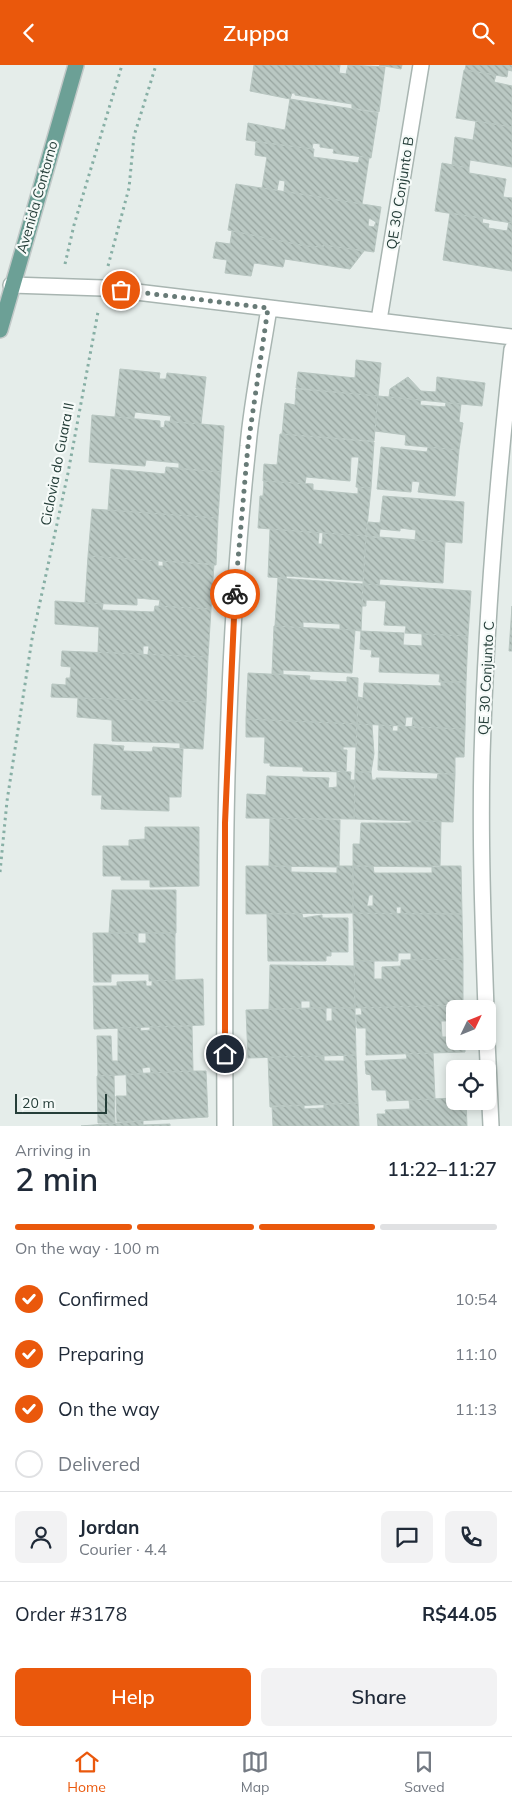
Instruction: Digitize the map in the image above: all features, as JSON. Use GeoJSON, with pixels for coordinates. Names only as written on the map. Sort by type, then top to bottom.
{"type":"FeatureCollection","features":[{"type":"Feature","properties":{"kind":"main road","name":"Avenida Contorno"},"geometry":{"type":"LineString","coordinates":[[0,330],[11,285],[76,65]]}},
{"type":"Feature","properties":{"kind":"street","name":"QE 30 Conjunto B"},"geometry":{"type":"LineString","coordinates":[[379,321],[421,65]]}},
{"type":"Feature","properties":{"kind":"street"},"geometry":{"type":"LineString","coordinates":[[11,285],[103,288],[512,337]]}},
{"type":"Feature","properties":{"kind":"street"},"geometry":{"type":"LineString","coordinates":[[225,1126],[225,823],[232,637],[248,445],[268,308]]}},
{"type":"Feature","properties":{"kind":"street","name":"QE 30 Conjunto C"},"geometry":{"type":"LineString","coordinates":[[486,1000],[482,879],[482,756],[498,474],[512,349]]}},
{"type":"Feature","properties":{"kind":"street"},"geometry":{"type":"LineString","coordinates":[[488,1050],[490,1126]]}},
{"type":"Feature","properties":{"kind":"path"},"geometry":{"type":"LineString","coordinates":[[60,286],[74,225],[122,65]]}},
{"type":"Feature","properties":{"kind":"path","name":"Ciclovia do Guara II"},"geometry":{"type":"LineString","coordinates":[[0,872],[7,801],[32,639],[68,473],[103,288],[129,188],[134,136],[156,65]]}},
{"type":"Feature","properties":{"kind":"building"},"geometry":{"type":"Polygon","coordinates":[[[254,65],[340,65],[339,73],[346,74],[348,65],[385,67],[379,112],[352,108],[352,104],[295,95],[295,93],[292,93],[290,99],[250,91],[254,65]]]}},
{"type":"Feature","properties":{"kind":"building"},"geometry":{"type":"Polygon","coordinates":[[[379,65],[402,65],[401,69],[379,65]]]}},
{"type":"Feature","properties":{"kind":"building"},"geometry":{"type":"Polygon","coordinates":[[[466,65],[512,65],[512,71],[508,70],[507,77],[465,70],[466,65]]]}},
{"type":"Feature","properties":{"kind":"building"},"geometry":{"type":"Polygon","coordinates":[[[464,70],[496,75],[494,82],[512,86],[512,127],[456,118],[464,70]]]}},
{"type":"Feature","properties":{"kind":"building"},"geometry":{"type":"Polygon","coordinates":[[[290,99],[378,113],[371,158],[333,153],[334,149],[320,147],[320,144],[313,143],[312,149],[246,140],[248,123],[285,130],[290,99]]]}},
{"type":"Feature","properties":{"kind":"building"},"geometry":{"type":"Polygon","coordinates":[[[476,121],[512,127],[512,167],[470,160],[469,168],[452,165],[455,137],[473,140],[476,121]]]}},
{"type":"Feature","properties":{"kind":"building"},"geometry":{"type":"Polygon","coordinates":[[[256,142],[314,149],[313,157],[358,163],[360,156],[369,158],[362,204],[284,191],[285,181],[279,180],[277,190],[262,188],[267,157],[255,155],[256,142]]]}},
{"type":"Feature","properties":{"kind":"building"},"geometry":{"type":"Polygon","coordinates":[[[442,163],[469,168],[469,173],[506,179],[503,197],[512,198],[512,223],[435,211],[442,163]]]}},
{"type":"Feature","properties":{"kind":"building"},"geometry":{"type":"Polygon","coordinates":[[[236,184],[381,207],[374,252],[323,245],[323,247],[305,246],[228,230],[236,184]],[[369,218],[368,226],[374,227],[376,222],[369,218]]]}},
{"type":"Feature","properties":{"kind":"building"},"geometry":{"type":"Polygon","coordinates":[[[450,213],[483,218],[482,223],[489,224],[488,228],[507,231],[509,222],[512,223],[512,271],[443,260],[450,213]]]}},
{"type":"Feature","properties":{"kind":"building"},"geometry":{"type":"Polygon","coordinates":[[[232,231],[305,246],[323,247],[323,245],[364,251],[350,269],[285,259],[283,267],[254,263],[251,276],[225,273],[227,260],[213,258],[216,242],[230,244],[232,231]]]}},
{"type":"Feature","properties":{"kind":"building"},"geometry":{"type":"Polygon","coordinates":[[[356,360],[381,363],[378,396],[296,388],[298,372],[355,378],[356,360]]]}},
{"type":"Feature","properties":{"kind":"building"},"geometry":{"type":"Polygon","coordinates":[[[120,369],[160,373],[159,379],[166,379],[167,373],[206,377],[201,424],[170,422],[171,416],[135,412],[134,418],[115,417],[120,369]]]}},
{"type":"Feature","properties":{"kind":"building"},"geometry":{"type":"Polygon","coordinates":[[[408,377],[421,391],[436,392],[437,377],[485,383],[482,406],[389,397],[390,389],[408,377]]]}},
{"type":"Feature","properties":{"kind":"building"},"geometry":{"type":"Polygon","coordinates":[[[296,389],[378,396],[374,441],[282,434],[285,403],[295,405],[296,389]]]}},
{"type":"Feature","properties":{"kind":"building"},"geometry":{"type":"Polygon","coordinates":[[[378,396],[421,400],[420,405],[445,407],[446,403],[461,404],[459,422],[463,423],[459,450],[405,445],[406,435],[375,431],[378,396]]]}},
{"type":"Feature","properties":{"kind":"building"},"geometry":{"type":"Polygon","coordinates":[[[92,415],[160,421],[160,427],[164,428],[165,421],[224,426],[221,472],[179,469],[179,463],[146,460],[145,466],[89,462],[92,415]]]}},
{"type":"Feature","properties":{"kind":"building"},"geometry":{"type":"Polygon","coordinates":[[[280,434],[374,442],[371,488],[356,487],[359,457],[351,457],[350,481],[306,477],[305,484],[263,481],[264,464],[277,465],[280,434]]]}},
{"type":"Feature","properties":{"kind":"building"},"geometry":{"type":"Polygon","coordinates":[[[381,447],[427,452],[428,447],[459,450],[455,496],[418,492],[420,482],[412,481],[411,492],[377,489],[381,447]]]}},
{"type":"Feature","properties":{"kind":"building"},"geometry":{"type":"Polygon","coordinates":[[[166,467],[221,472],[218,518],[108,510],[111,469],[165,474],[166,467]]]}},
{"type":"Feature","properties":{"kind":"building"},"geometry":{"type":"Polygon","coordinates":[[[264,481],[313,484],[313,490],[358,494],[358,487],[371,488],[366,536],[258,528],[260,496],[263,496],[264,481]]]}},
{"type":"Feature","properties":{"kind":"building"},"geometry":{"type":"Polygon","coordinates":[[[383,496],[464,502],[462,543],[415,540],[416,530],[400,528],[400,531],[380,529],[379,538],[366,536],[368,522],[380,523],[383,496]]]}},
{"type":"Feature","properties":{"kind":"building"},"geometry":{"type":"Polygon","coordinates":[[[92,509],[218,518],[216,565],[88,556],[92,509]]]}},
{"type":"Feature","properties":{"kind":"building"},"geometry":{"type":"Polygon","coordinates":[[[270,529],[319,533],[318,544],[322,544],[323,533],[366,536],[363,581],[287,576],[286,578],[268,577],[270,529]]]}},
{"type":"Feature","properties":{"kind":"building"},"geometry":{"type":"Polygon","coordinates":[[[366,536],[445,542],[443,583],[380,579],[379,585],[363,584],[366,536]]]}},
{"type":"Feature","properties":{"kind":"building"},"geometry":{"type":"Polygon","coordinates":[[[88,556],[158,561],[158,566],[163,566],[163,561],[214,564],[211,609],[159,606],[160,600],[137,598],[137,605],[85,603],[88,556]]]}},
{"type":"Feature","properties":{"kind":"building"},"geometry":{"type":"Polygon","coordinates":[[[278,578],[363,584],[361,631],[340,629],[340,624],[303,622],[303,628],[275,626],[278,578]]]}},
{"type":"Feature","properties":{"kind":"building"},"geometry":{"type":"Polygon","coordinates":[[[363,584],[471,591],[468,636],[405,633],[406,626],[384,625],[386,601],[366,600],[366,606],[362,606],[363,584]]]}},
{"type":"Feature","properties":{"kind":"building"},"geometry":{"type":"Polygon","coordinates":[[[55,601],[103,604],[102,610],[154,612],[155,606],[211,609],[208,657],[148,654],[149,646],[143,646],[143,654],[98,652],[99,627],[55,624],[55,601]]]}},
{"type":"Feature","properties":{"kind":"building"},"geometry":{"type":"Polygon","coordinates":[[[512,606],[512,651],[509,651],[512,606]]]}},
{"type":"Feature","properties":{"kind":"building"},"geometry":{"type":"Polygon","coordinates":[[[274,626],[355,630],[352,673],[283,670],[283,674],[272,674],[274,626]]]}},
{"type":"Feature","properties":{"kind":"building"},"geometry":{"type":"Polygon","coordinates":[[[361,631],[404,633],[403,645],[422,646],[422,634],[468,636],[466,682],[439,682],[440,674],[379,672],[380,657],[371,657],[372,650],[360,649],[361,631]]]}},
{"type":"Feature","properties":{"kind":"building"},"geometry":{"type":"Polygon","coordinates":[[[62,651],[208,657],[206,702],[51,697],[52,684],[66,685],[66,678],[70,678],[71,667],[61,666],[62,651]]]}},
{"type":"Feature","properties":{"kind":"building"},"geometry":{"type":"Polygon","coordinates":[[[248,673],[310,676],[309,680],[347,682],[347,677],[358,678],[357,724],[246,719],[248,673]]]}},
{"type":"Feature","properties":{"kind":"building"},"geometry":{"type":"Polygon","coordinates":[[[441,682],[466,682],[465,729],[412,727],[413,717],[406,717],[405,726],[357,724],[358,697],[363,698],[364,683],[441,686],[441,682]]]}},
{"type":"Feature","properties":{"kind":"building"},"geometry":{"type":"Polygon","coordinates":[[[78,698],[206,702],[203,749],[180,748],[180,743],[112,741],[112,720],[77,717],[78,698]]]}},
{"type":"Feature","properties":{"kind":"building"},"geometry":{"type":"Polygon","coordinates":[[[246,719],[357,724],[356,747],[343,747],[343,750],[347,750],[346,772],[303,771],[303,767],[270,766],[270,763],[264,763],[265,737],[246,737],[246,719]]]}},
{"type":"Feature","properties":{"kind":"building"},"geometry":{"type":"Polygon","coordinates":[[[357,724],[372,725],[374,754],[371,772],[355,772],[357,724]]]}},
{"type":"Feature","properties":{"kind":"building"},"geometry":{"type":"Polygon","coordinates":[[[379,725],[393,726],[392,731],[398,731],[398,726],[465,729],[464,757],[455,757],[455,774],[378,770],[379,725]]]}},
{"type":"Feature","properties":{"kind":"building"},"geometry":{"type":"Polygon","coordinates":[[[94,744],[124,746],[123,751],[152,752],[153,747],[183,749],[181,797],[169,797],[169,811],[101,809],[102,795],[92,795],[94,744]]]}},
{"type":"Feature","properties":{"kind":"building"},"geometry":{"type":"Polygon","coordinates":[[[337,771],[351,772],[350,780],[355,780],[354,819],[246,818],[247,794],[266,795],[267,776],[329,778],[328,788],[337,787],[337,771]]]}},
{"type":"Feature","properties":{"kind":"building"},"geometry":{"type":"Polygon","coordinates":[[[355,772],[371,772],[372,780],[376,780],[376,778],[437,779],[438,774],[455,774],[453,822],[354,819],[355,772]]]}},
{"type":"Feature","properties":{"kind":"building"},"geometry":{"type":"Polygon","coordinates":[[[270,818],[340,820],[339,867],[269,866],[270,818]]]}},
{"type":"Feature","properties":{"kind":"building"},"geometry":{"type":"Polygon","coordinates":[[[411,821],[441,821],[440,867],[353,866],[353,844],[360,844],[361,823],[411,823],[411,821]]]}},
{"type":"Feature","properties":{"kind":"building"},"geometry":{"type":"Polygon","coordinates":[[[145,827],[199,827],[199,886],[150,887],[150,880],[121,880],[121,876],[103,876],[103,846],[129,846],[129,840],[145,839],[145,827]]]}},
{"type":"Feature","properties":{"kind":"building"},"geometry":{"type":"Polygon","coordinates":[[[246,866],[291,866],[291,872],[337,873],[337,866],[353,866],[353,913],[246,914],[246,866]]]}},
{"type":"Feature","properties":{"kind":"building"},"geometry":{"type":"Polygon","coordinates":[[[353,866],[373,866],[374,873],[432,873],[432,866],[461,866],[462,914],[401,914],[401,907],[396,907],[397,914],[353,913],[353,866]],[[369,895],[367,906],[373,906],[373,895],[369,895]]]}},
{"type":"Feature","properties":{"kind":"building"},"geometry":{"type":"Polygon","coordinates":[[[112,890],[176,890],[176,933],[109,933],[112,890]]]}},
{"type":"Feature","properties":{"kind":"building"},"geometry":{"type":"Polygon","coordinates":[[[353,913],[462,914],[463,959],[411,960],[411,953],[398,953],[398,961],[354,961],[353,913]]]}},
{"type":"Feature","properties":{"kind":"building"},"geometry":{"type":"Polygon","coordinates":[[[267,914],[302,914],[303,918],[322,915],[322,918],[348,918],[348,952],[331,952],[331,956],[326,956],[326,961],[268,961],[267,914]]]}},
{"type":"Feature","properties":{"kind":"building"},"geometry":{"type":"Polygon","coordinates":[[[93,933],[138,933],[138,943],[146,943],[146,933],[175,933],[175,980],[149,981],[149,974],[111,974],[111,982],[94,982],[93,933]]]}},
{"type":"Feature","properties":{"kind":"building"},"geometry":{"type":"Polygon","coordinates":[[[463,959],[463,1000],[446,1000],[446,1005],[355,1008],[354,961],[374,961],[374,979],[382,979],[382,967],[401,966],[401,960],[463,959]]]}},
{"type":"Feature","properties":{"kind":"building"},"geometry":{"type":"Polygon","coordinates":[[[270,965],[354,966],[355,1008],[310,1008],[310,1001],[301,1001],[301,1009],[269,1009],[270,965]]]}},
{"type":"Feature","properties":{"kind":"building"},"geometry":{"type":"Polygon","coordinates":[[[203,979],[204,1025],[94,1029],[93,986],[117,986],[117,982],[146,981],[146,986],[152,986],[152,981],[203,979]]]}},
{"type":"Feature","properties":{"kind":"building"},"geometry":{"type":"Polygon","coordinates":[[[446,1006],[446,1021],[441,1021],[442,1037],[446,1037],[446,1050],[465,1050],[465,1052],[366,1055],[366,1028],[357,1028],[356,1015],[362,1015],[361,1008],[446,1006]]]}},
{"type":"Feature","properties":{"kind":"building"},"geometry":{"type":"Polygon","coordinates":[[[326,1008],[326,1021],[332,1021],[332,1008],[355,1008],[356,1055],[248,1058],[246,1010],[326,1008]]]}},
{"type":"Feature","properties":{"kind":"building"},"geometry":{"type":"Polygon","coordinates":[[[192,1026],[193,1071],[151,1073],[150,1067],[142,1068],[143,1074],[98,1076],[97,1036],[111,1036],[112,1061],[118,1061],[118,1028],[140,1027],[141,1031],[150,1030],[150,1027],[192,1026]]]}},
{"type":"Feature","properties":{"kind":"building"},"geometry":{"type":"Polygon","coordinates":[[[433,1053],[435,1099],[387,1101],[386,1090],[372,1090],[371,1075],[366,1074],[365,1061],[407,1059],[406,1054],[433,1053]]]}},
{"type":"Feature","properties":{"kind":"building"},"geometry":{"type":"Polygon","coordinates":[[[344,1055],[356,1055],[358,1103],[270,1107],[268,1057],[324,1056],[324,1061],[344,1061],[344,1055]]]}},
{"type":"Feature","properties":{"kind":"building"},"geometry":{"type":"Polygon","coordinates":[[[206,1071],[208,1117],[117,1122],[116,1096],[127,1096],[126,1074],[206,1071]]]}},
{"type":"Feature","properties":{"kind":"building"},"geometry":{"type":"Polygon","coordinates":[[[114,1075],[115,1123],[98,1123],[97,1076],[114,1075]]]}},
{"type":"Feature","properties":{"kind":"building"},"geometry":{"type":"Polygon","coordinates":[[[446,1098],[446,1110],[466,1110],[467,1126],[378,1126],[377,1114],[386,1114],[385,1110],[410,1109],[409,1100],[446,1098]]]}},
{"type":"Feature","properties":{"kind":"building"},"geometry":{"type":"Polygon","coordinates":[[[358,1103],[359,1126],[273,1126],[272,1106],[304,1105],[304,1109],[324,1108],[324,1104],[358,1103]]]}},
{"type":"Feature","properties":{"kind":"building"},"geometry":{"type":"Polygon","coordinates":[[[143,1121],[143,1125],[170,1124],[170,1126],[81,1126],[143,1121]]]}},
{"type":"Feature","properties":{"kind":"way so far"},"geometry":{"type":"LineString","coordinates":[[121,290],[268,308],[248,445],[235,594]]}},
{"type":"Feature","properties":{"kind":"route"},"geometry":{"type":"LineString","coordinates":[[225,1054],[225,823],[235,594]]}}]}
